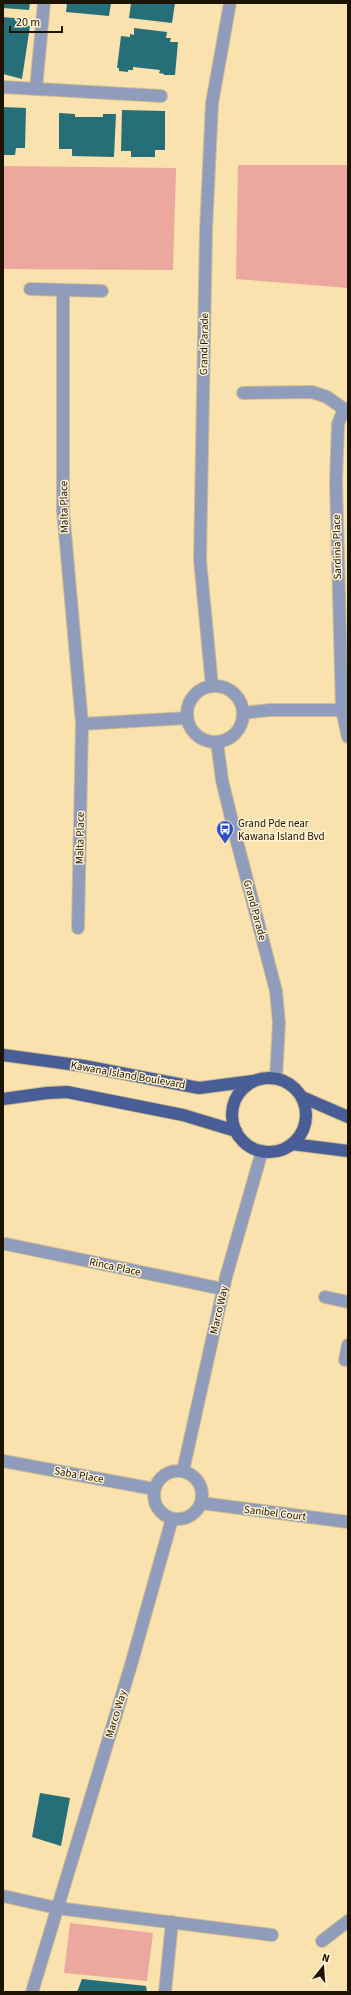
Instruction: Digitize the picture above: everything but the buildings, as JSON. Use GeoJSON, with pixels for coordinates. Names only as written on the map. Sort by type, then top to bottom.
{"type":"FeatureCollection","features":[{"type":"Feature","properties":{"kind":"main road","name":"Kawana Island Boulevard"},"geometry":{"type":"LineString","coordinates":[[3,1055],[84,1066],[198,1088],[252,1081]]}},
{"type":"Feature","properties":{"kind":"main road"},"geometry":{"type":"LineString","coordinates":[[302,1097],[306,1108],[306,1121],[301,1133],[292,1144],[283,1149],[262,1151],[247,1144],[236,1131],[232,1110],[235,1099],[242,1089],[252,1081],[264,1078],[276,1078],[288,1083],[302,1097],[348,1118]]}},
{"type":"Feature","properties":{"kind":"main road"},"geometry":{"type":"LineString","coordinates":[[3,1099],[67,1092],[183,1115],[236,1131]]}},
{"type":"Feature","properties":{"kind":"main road"},"geometry":{"type":"LineString","coordinates":[[292,1144],[348,1151]]}},
{"type":"Feature","properties":{"kind":"street"},"geometry":{"type":"LineString","coordinates":[[36,89],[44,3]]}},
{"type":"Feature","properties":{"kind":"street","name":"Grand Parade"},"geometry":{"type":"LineString","coordinates":[[212,686],[200,560],[206,230],[212,103],[230,3]]}},
{"type":"Feature","properties":{"kind":"street"},"geometry":{"type":"LineString","coordinates":[[3,87],[161,96]]}},
{"type":"Feature","properties":{"kind":"street"},"geometry":{"type":"LineString","coordinates":[[30,289],[102,291]]}},
{"type":"Feature","properties":{"kind":"street","name":"Malta Place"},"geometry":{"type":"LineString","coordinates":[[63,290],[63,510],[82,724],[78,928]]}},
{"type":"Feature","properties":{"kind":"street"},"geometry":{"type":"LineString","coordinates":[[243,392],[312,392],[326,397],[346,408]]}},
{"type":"Feature","properties":{"kind":"street","name":"Sardinia Place"},"geometry":{"type":"LineString","coordinates":[[346,408],[338,424],[336,447],[343,608],[342,710],[348,737]]}},
{"type":"Feature","properties":{"kind":"street"},"geometry":{"type":"LineString","coordinates":[[212,686],[230,690],[237,696],[242,704],[243,713],[239,730],[226,741],[209,742],[194,734],[187,718],[187,711],[193,697],[198,692],[212,686]]}},
{"type":"Feature","properties":{"kind":"street"},"geometry":{"type":"LineString","coordinates":[[243,713],[270,710],[342,710]]}},
{"type":"Feature","properties":{"kind":"street"},"geometry":{"type":"LineString","coordinates":[[82,724],[187,718]]}},
{"type":"Feature","properties":{"kind":"street","name":"Grand Parade"},"geometry":{"type":"LineString","coordinates":[[217,742],[222,780],[276,991],[279,1023],[276,1078]]}},
{"type":"Feature","properties":{"kind":"street","name":"Marco Way"},"geometry":{"type":"LineString","coordinates":[[183,1471],[223,1289],[262,1151]]}},
{"type":"Feature","properties":{"kind":"street","name":"Rinca Place"},"geometry":{"type":"LineString","coordinates":[[6,1244],[223,1289]]}},
{"type":"Feature","properties":{"kind":"street"},"geometry":{"type":"LineString","coordinates":[[325,1297],[348,1302]]}},
{"type":"Feature","properties":{"kind":"street"},"geometry":{"type":"LineString","coordinates":[[345,1360],[348,1345]]}},
{"type":"Feature","properties":{"kind":"street","name":"Saba Place"},"geometry":{"type":"LineString","coordinates":[[3,1461],[154,1489]]}},
{"type":"Feature","properties":{"kind":"street"},"geometry":{"type":"LineString","coordinates":[[183,1471],[197,1480],[203,1495],[198,1510],[186,1518],[172,1519],[165,1516],[155,1504],[154,1489],[162,1476],[169,1472],[183,1471]]}},
{"type":"Feature","properties":{"kind":"street","name":"Sanibel Court"},"geometry":{"type":"LineString","coordinates":[[201,1503],[348,1522]]}},
{"type":"Feature","properties":{"kind":"street","name":"Marco Way"},"geometry":{"type":"LineString","coordinates":[[32,1992],[131,1665],[172,1519]]}},
{"type":"Feature","properties":{"kind":"street"},"geometry":{"type":"LineString","coordinates":[[3,1896],[57,1908],[272,1935]]}},
{"type":"Feature","properties":{"kind":"street"},"geometry":{"type":"LineString","coordinates":[[322,1941],[348,1921]]}},
{"type":"Feature","properties":{"kind":"street"},"geometry":{"type":"LineString","coordinates":[[165,1992],[172,1922]]}},
{"type":"Feature","properties":{"kind":"shaded area"},"geometry":{"type":"Polygon","coordinates":[[[238,165],[348,165],[348,288],[236,279],[238,165]]]}},
{"type":"Feature","properties":{"kind":"shaded area"},"geometry":{"type":"Polygon","coordinates":[[[3,166],[176,168],[173,270],[3,269],[3,166]]]}},
{"type":"Feature","properties":{"kind":"shaded area"},"geometry":{"type":"Polygon","coordinates":[[[70,1923],[153,1933],[147,1981],[64,1973],[70,1923]]]}},
{"type":"Feature","properties":{"kind":"place","name":"Grand Pde near Kawana Island Bvd"},"geometry":{"type":"Point","coordinates":[225,844]}}]}
